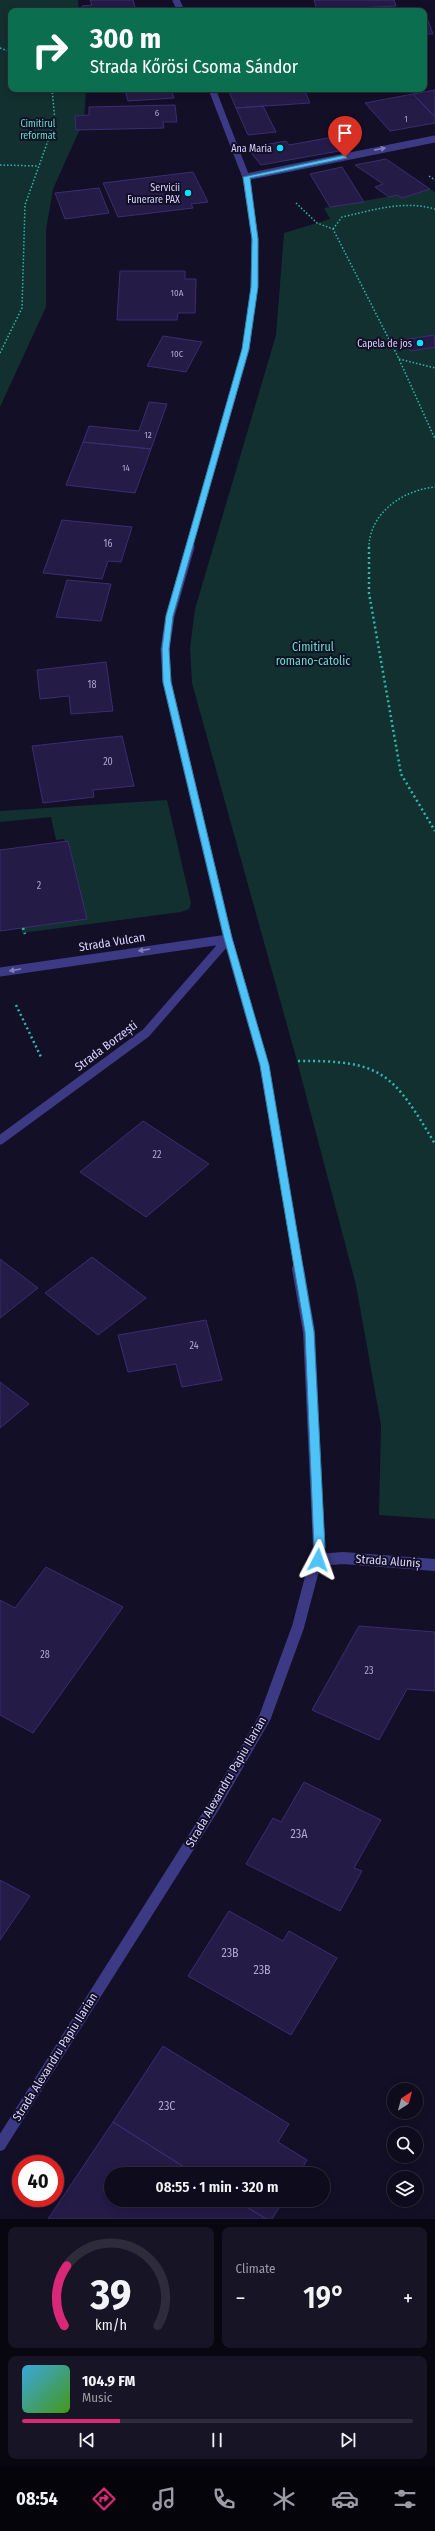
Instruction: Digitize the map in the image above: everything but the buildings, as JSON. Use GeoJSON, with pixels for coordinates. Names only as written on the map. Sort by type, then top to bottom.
{"type":"FeatureCollection","features":[{"type":"Feature","properties":{"kind":"street","name":"Strada Alexandru Papiu Ilarian"},"geometry":{"type":"LineString","coordinates":[[0,2145],[214,1806],[265,1717],[298,1627],[318,1560],[320,1547],[310,1332],[264,1065],[228,938],[167,682],[165,649],[170,616],[246,349],[254,287],[255,239],[246,177],[213,92]]}},
{"type":"Feature","properties":{"kind":"street"},"geometry":{"type":"LineString","coordinates":[[246,177],[435,139]]}},
{"type":"Feature","properties":{"kind":"street","name":"Strada Vulcan"},"geometry":{"type":"LineString","coordinates":[[0,972],[228,938]]}},
{"type":"Feature","properties":{"kind":"street","name":"Strada Borzești"},"geometry":{"type":"LineString","coordinates":[[0,1140],[146,1033],[228,938]]}},
{"type":"Feature","properties":{"kind":"street","name":"Strada Aluniș"},"geometry":{"type":"LineString","coordinates":[[318,1560],[343,1558],[435,1565]]}},
{"type":"Feature","properties":{"kind":"path"},"geometry":{"type":"LineString","coordinates":[[0,353],[22,308],[25,205],[55,121],[52,92]]}},
{"type":"Feature","properties":{"kind":"path"},"geometry":{"type":"LineString","coordinates":[[0,165],[38,166]]}},
{"type":"Feature","properties":{"kind":"path"},"geometry":{"type":"LineString","coordinates":[[291,198],[317,223],[333,229],[399,359],[435,439]]}},
{"type":"Feature","properties":{"kind":"path"},"geometry":{"type":"LineString","coordinates":[[333,229],[342,217],[400,204],[421,205],[435,209]]}},
{"type":"Feature","properties":{"kind":"path"},"geometry":{"type":"LineString","coordinates":[[399,359],[435,368]]}},
{"type":"Feature","properties":{"kind":"path"},"geometry":{"type":"LineString","coordinates":[[435,487],[423,488],[398,498],[379,516],[369,539],[369,593],[401,774],[435,831]]}},
{"type":"Feature","properties":{"kind":"path"},"geometry":{"type":"LineString","coordinates":[[16,1003],[42,1059]]}},
{"type":"Feature","properties":{"kind":"path"},"geometry":{"type":"LineString","coordinates":[[298,1061],[348,1062],[378,1072],[404,1094],[435,1144]]}},
{"type":"Feature","properties":{"kind":"green space","name":"Cimitirul reformat"},"geometry":{"type":"Polygon","coordinates":[[[0,0],[78,0],[79,8],[8,8],[8,92],[86,92],[84,120],[53,189],[46,230],[46,307],[0,407],[0,0]]]}},
{"type":"Feature","properties":{"kind":"green space","name":"Cimitirul romano-catolic"},"geometry":{"type":"Polygon","coordinates":[[[430,189],[435,192],[435,1519],[379,1515],[381,1425],[356,1285],[297,1061],[192,683],[190,648],[195,609],[276,335],[284,233],[330,219],[324,208],[397,195],[402,198],[430,189]]]}},
{"type":"Feature","properties":{"kind":"green space"},"geometry":{"type":"Polygon","coordinates":[[[167,800],[191,903],[189,909],[181,912],[22,933],[16,905],[72,876],[64,839],[56,840],[51,817],[0,822],[0,811],[167,800]]]}},
{"type":"Feature","properties":{"kind":"place","name":"Ana Maria"},"geometry":{"type":"Point","coordinates":[280,148]}},
{"type":"Feature","properties":{"kind":"place","name":"Servicii Funerare PAX"},"geometry":{"type":"Point","coordinates":[188,193]}},
{"type":"Feature","properties":{"kind":"place","name":"Capela de jos"},"geometry":{"type":"Point","coordinates":[420,343]}},
{"type":"Feature","properties":{"kind":"route"},"geometry":{"type":"LineString","coordinates":[[318,1560],[320,1547],[310,1332],[264,1065],[228,938],[167,682],[165,649],[170,616],[246,349],[254,287],[255,239],[246,177],[345,157]]}}]}
